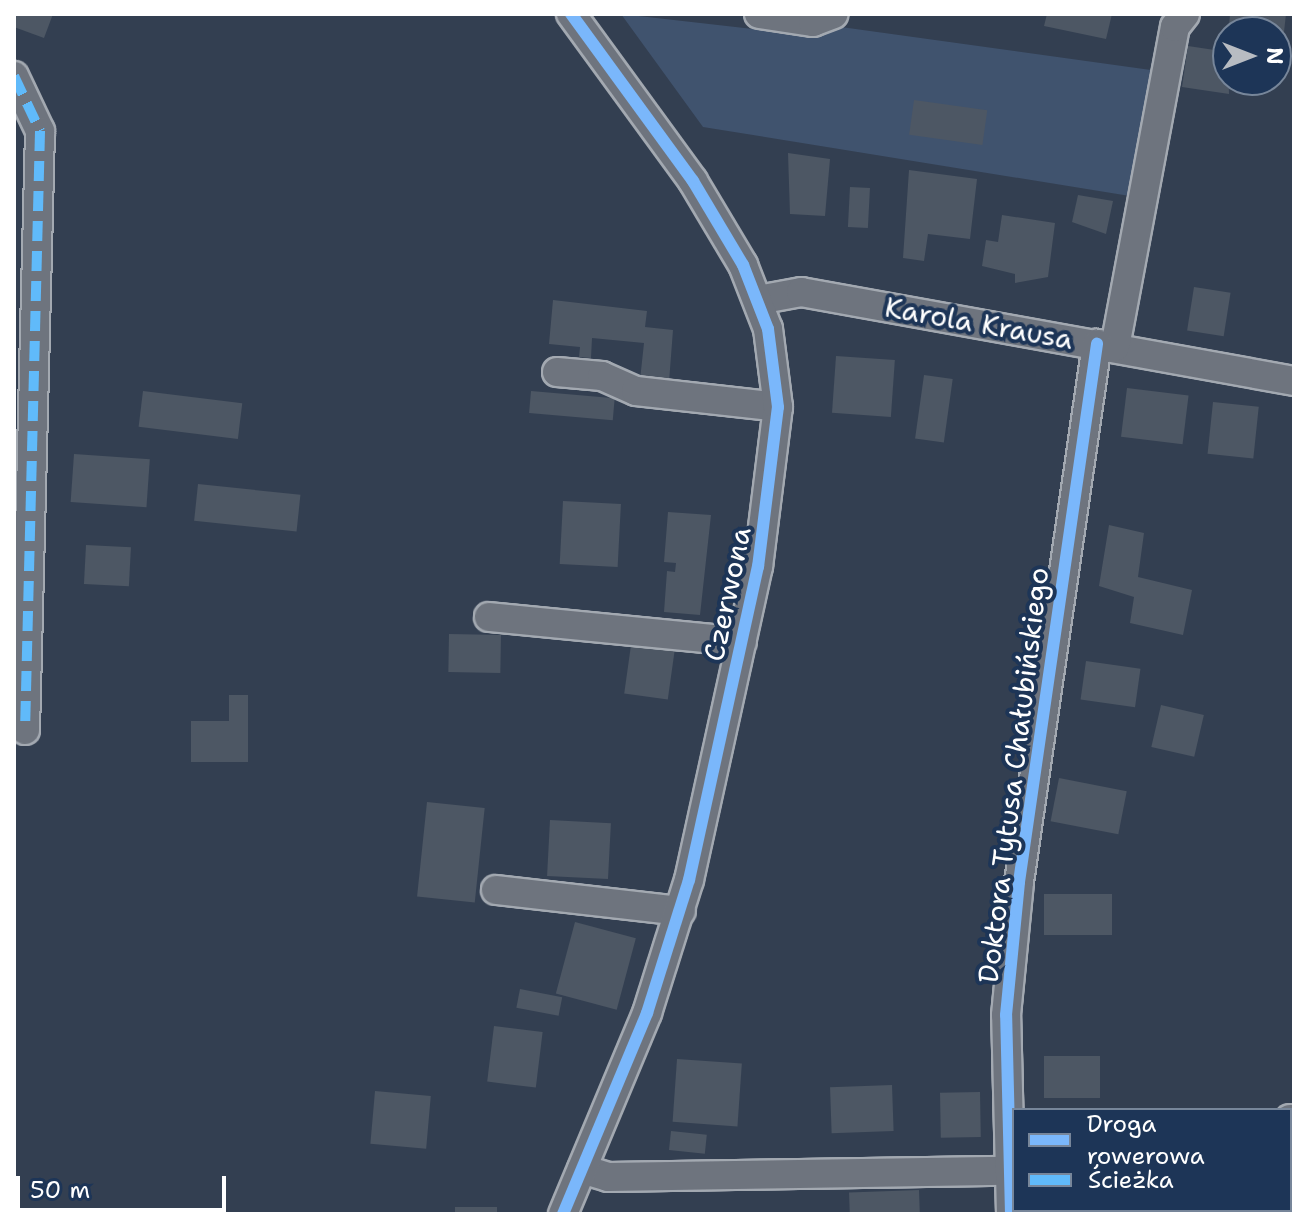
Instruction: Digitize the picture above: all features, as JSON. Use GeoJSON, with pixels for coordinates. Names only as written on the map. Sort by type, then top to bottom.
{"type":"FeatureCollection","features":[{"type":"Feature","properties":{"kind":"street","name":"Czerwona"},"geometry":{"type":"LineString","coordinates":[[563,1214],[681,911],[771,499],[778,407],[758,300],[719,219],[571,14]]}},
{"type":"Feature","properties":{"kind":"street"},"geometry":{"type":"LineString","coordinates":[[759,14],[813,22],[834,14]]}},
{"type":"Feature","properties":{"kind":"street","name":"Doktora Tytusa Chałubińskiego"},"geometry":{"type":"LineString","coordinates":[[1011,1214],[1006,1171],[1019,882],[1106,346],[1175,27],[1185,14]]}},
{"type":"Feature","properties":{"kind":"street"},"geometry":{"type":"LineString","coordinates":[[14,76],[40,131],[25,730]]}},
{"type":"Feature","properties":{"kind":"street","name":"Karola Krausa"},"geometry":{"type":"LineString","coordinates":[[758,300],[801,292],[1294,381]]}},
{"type":"Feature","properties":{"kind":"street"},"geometry":{"type":"LineString","coordinates":[[557,372],[602,376],[636,391],[778,407]]}},
{"type":"Feature","properties":{"kind":"street"},"geometry":{"type":"LineString","coordinates":[[489,617],[742,642]]}},
{"type":"Feature","properties":{"kind":"street"},"geometry":{"type":"LineString","coordinates":[[496,890],[681,911]]}},
{"type":"Feature","properties":{"kind":"street"},"geometry":{"type":"LineString","coordinates":[[582,1169],[608,1177],[1006,1171]]}},
{"type":"Feature","properties":{"kind":"shaded area"},"geometry":{"type":"Polygon","coordinates":[[[621,14],[814,36],[841,27],[1158,71],[1136,197],[703,127],[621,14]]]}},
{"type":"Feature","properties":{"kind":"building"},"geometry":{"type":"Polygon","coordinates":[[[14,14],[53,14],[44,38],[14,27],[14,14]]]}},
{"type":"Feature","properties":{"kind":"building"},"geometry":{"type":"Polygon","coordinates":[[[1047,14],[1112,14],[1106,39],[1044,26],[1047,14]]]}},
{"type":"Feature","properties":{"kind":"building"},"geometry":{"type":"Polygon","coordinates":[[[1230,14],[1286,14],[1286,16],[1230,14]]]}},
{"type":"Feature","properties":{"kind":"building"},"geometry":{"type":"Polygon","coordinates":[[[1188,46],[1212,50],[1212,91],[1182,87],[1188,46]]]}},
{"type":"Feature","properties":{"kind":"building"},"geometry":{"type":"Polygon","coordinates":[[[914,100],[987,110],[982,145],[909,135],[914,100]]]}},
{"type":"Feature","properties":{"kind":"building"},"geometry":{"type":"Polygon","coordinates":[[[788,153],[830,159],[825,216],[790,214],[788,153]]]}},
{"type":"Feature","properties":{"kind":"building"},"geometry":{"type":"Polygon","coordinates":[[[909,170],[977,179],[970,239],[928,234],[924,261],[903,258],[909,170]]]}},
{"type":"Feature","properties":{"kind":"building"},"geometry":{"type":"Polygon","coordinates":[[[850,187],[870,188],[868,228],[848,227],[850,187]]]}},
{"type":"Feature","properties":{"kind":"building"},"geometry":{"type":"Polygon","coordinates":[[[1078,195],[1113,201],[1106,234],[1072,222],[1078,195]]]}},
{"type":"Feature","properties":{"kind":"building"},"geometry":{"type":"Polygon","coordinates":[[[1002,215],[1055,223],[1048,277],[1015,283],[1015,274],[982,266],[986,240],[998,242],[1002,215]]]}},
{"type":"Feature","properties":{"kind":"building"},"geometry":{"type":"Polygon","coordinates":[[[1194,287],[1231,293],[1224,336],[1187,330],[1194,287]]]}},
{"type":"Feature","properties":{"kind":"building"},"geometry":{"type":"Polygon","coordinates":[[[553,300],[647,311],[645,327],[673,330],[669,382],[640,380],[644,343],[592,338],[591,358],[579,357],[580,347],[549,344],[553,300]]]}},
{"type":"Feature","properties":{"kind":"building"},"geometry":{"type":"Polygon","coordinates":[[[836,356],[895,360],[891,417],[832,413],[836,356]]]}},
{"type":"Feature","properties":{"kind":"building"},"geometry":{"type":"Polygon","coordinates":[[[924,375],[953,379],[944,442],[915,438],[924,375]]]}},
{"type":"Feature","properties":{"kind":"building"},"geometry":{"type":"Polygon","coordinates":[[[1127,388],[1189,396],[1183,444],[1121,437],[1127,388]]]}},
{"type":"Feature","properties":{"kind":"building"},"geometry":{"type":"Polygon","coordinates":[[[143,391],[242,403],[238,439],[139,427],[143,391]]]}},
{"type":"Feature","properties":{"kind":"building"},"geometry":{"type":"Polygon","coordinates":[[[531,391],[615,398],[613,420],[529,413],[531,391]]]}},
{"type":"Feature","properties":{"kind":"building"},"geometry":{"type":"Polygon","coordinates":[[[1213,402],[1259,407],[1253,459],[1208,454],[1213,402]]]}},
{"type":"Feature","properties":{"kind":"building"},"geometry":{"type":"Polygon","coordinates":[[[74,454],[150,459],[146,507],[71,502],[74,454]]]}},
{"type":"Feature","properties":{"kind":"building"},"geometry":{"type":"Polygon","coordinates":[[[198,484],[300,495],[297,532],[194,521],[198,484]]]}},
{"type":"Feature","properties":{"kind":"building"},"geometry":{"type":"Polygon","coordinates":[[[563,501],[621,504],[618,567],[560,564],[563,501]]]}},
{"type":"Feature","properties":{"kind":"building"},"geometry":{"type":"Polygon","coordinates":[[[668,512],[711,515],[700,615],[664,612],[667,571],[675,572],[676,563],[664,562],[668,512]]]}},
{"type":"Feature","properties":{"kind":"building"},"geometry":{"type":"Polygon","coordinates":[[[1109,525],[1144,533],[1138,577],[1192,590],[1183,635],[1130,623],[1134,597],[1099,586],[1109,525]]]}},
{"type":"Feature","properties":{"kind":"building"},"geometry":{"type":"Polygon","coordinates":[[[86,545],[131,547],[129,586],[84,584],[86,545]]]}},
{"type":"Feature","properties":{"kind":"building"},"geometry":{"type":"Polygon","coordinates":[[[449,634],[501,635],[500,673],[448,672],[449,634]]]}},
{"type":"Feature","properties":{"kind":"building"},"geometry":{"type":"Polygon","coordinates":[[[632,638],[676,644],[668,700],[624,693],[632,638]]]}},
{"type":"Feature","properties":{"kind":"building"},"geometry":{"type":"Polygon","coordinates":[[[1086,661],[1140,669],[1135,707],[1081,700],[1086,661]]]}},
{"type":"Feature","properties":{"kind":"building"},"geometry":{"type":"Polygon","coordinates":[[[229,695],[248,695],[248,762],[191,762],[191,721],[229,721],[229,695]]]}},
{"type":"Feature","properties":{"kind":"building"},"geometry":{"type":"Polygon","coordinates":[[[1161,705],[1204,715],[1194,757],[1151,747],[1161,705]]]}},
{"type":"Feature","properties":{"kind":"building"},"geometry":{"type":"Polygon","coordinates":[[[1059,778],[1127,791],[1118,834],[1051,821],[1059,778]]]}},
{"type":"Feature","properties":{"kind":"building"},"geometry":{"type":"Polygon","coordinates":[[[427,802],[485,808],[475,903],[417,896],[427,802]]]}},
{"type":"Feature","properties":{"kind":"building"},"geometry":{"type":"Polygon","coordinates":[[[550,820],[611,823],[608,879],[547,876],[550,820]]]}},
{"type":"Feature","properties":{"kind":"building"},"geometry":{"type":"Polygon","coordinates":[[[1044,894],[1112,894],[1112,935],[1044,935],[1044,894]]]}},
{"type":"Feature","properties":{"kind":"building"},"geometry":{"type":"Polygon","coordinates":[[[575,922],[636,938],[617,1010],[556,993],[575,922]]]}},
{"type":"Feature","properties":{"kind":"building"},"geometry":{"type":"Polygon","coordinates":[[[520,989],[562,997],[559,1016],[516,1008],[520,989]]]}},
{"type":"Feature","properties":{"kind":"building"},"geometry":{"type":"Polygon","coordinates":[[[494,1026],[543,1032],[536,1088],[487,1082],[494,1026]]]}},
{"type":"Feature","properties":{"kind":"building"},"geometry":{"type":"Polygon","coordinates":[[[1044,1056],[1100,1056],[1100,1098],[1044,1098],[1044,1056]]]}},
{"type":"Feature","properties":{"kind":"building"},"geometry":{"type":"Polygon","coordinates":[[[677,1059],[742,1064],[737,1126],[673,1122],[677,1059]]]}},
{"type":"Feature","properties":{"kind":"building"},"geometry":{"type":"Polygon","coordinates":[[[892,1085],[894,1131],[832,1133],[830,1087],[892,1085]]]}},
{"type":"Feature","properties":{"kind":"building"},"geometry":{"type":"Polygon","coordinates":[[[375,1091],[431,1096],[426,1149],[370,1144],[375,1091]]]}},
{"type":"Feature","properties":{"kind":"building"},"geometry":{"type":"Polygon","coordinates":[[[980,1092],[981,1137],[941,1138],[940,1093],[980,1092]]]}},
{"type":"Feature","properties":{"kind":"building"},"geometry":{"type":"Polygon","coordinates":[[[671,1131],[707,1135],[705,1154],[669,1150],[671,1131]]]}},
{"type":"Feature","properties":{"kind":"building"},"geometry":{"type":"Polygon","coordinates":[[[1292,1187],[1294,1214],[1236,1214],[1292,1212],[1292,1187]]]}},
{"type":"Feature","properties":{"kind":"building"},"geometry":{"type":"Polygon","coordinates":[[[919,1190],[920,1214],[850,1214],[849,1192],[919,1190]]]}},
{"type":"Feature","properties":{"kind":"building"},"geometry":{"type":"Polygon","coordinates":[[[455,1207],[497,1207],[497,1214],[455,1214],[455,1207]]]}},
{"type":"Feature","properties":{"kind":"marked path"},"geometry":{"type":"LineString","coordinates":[[14,76],[40,131],[25,730]]}},
{"type":"Feature","properties":{"kind":"cycle path"},"geometry":{"type":"LineString","coordinates":[[563,1214],[647,1013],[689,880],[758,567],[778,407],[768,329],[743,265],[693,181],[571,14]]}},
{"type":"Feature","properties":{"kind":"cycle path"},"geometry":{"type":"LineString","coordinates":[[1011,1214],[1006,1015],[1019,882],[1097,344]]}}]}
